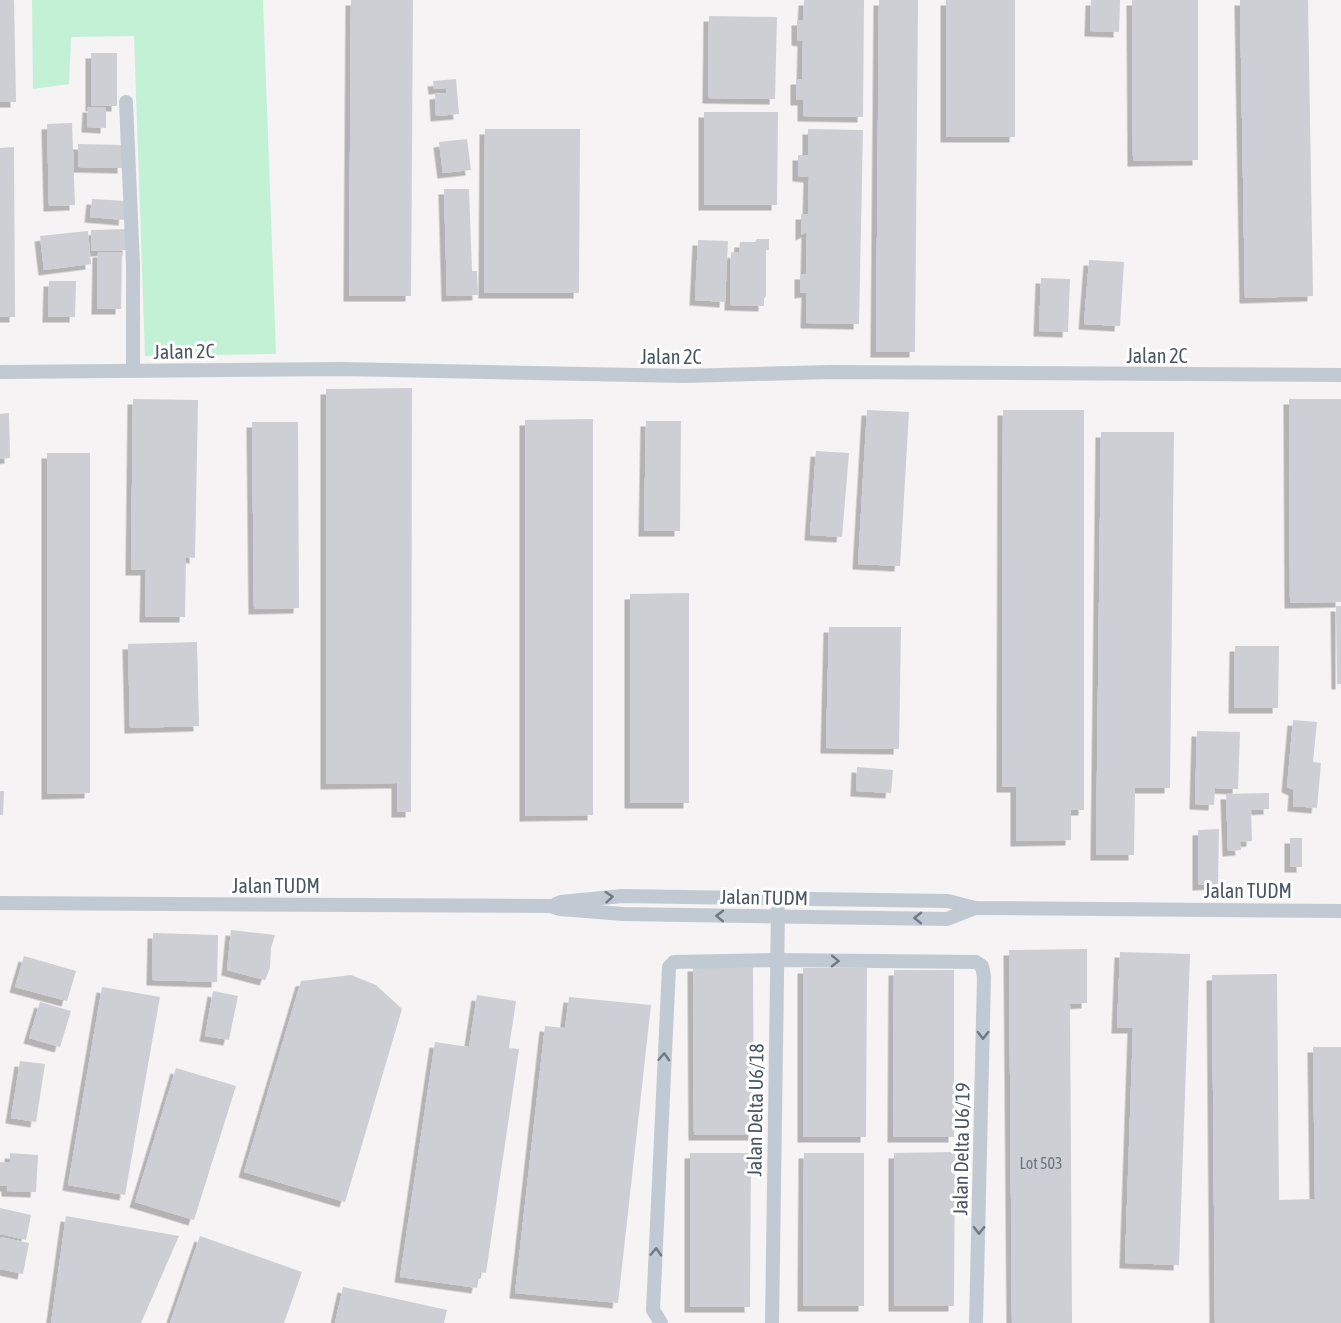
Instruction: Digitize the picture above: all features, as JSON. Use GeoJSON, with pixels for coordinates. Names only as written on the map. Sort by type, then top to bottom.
{"type":"FeatureCollection","features":[{"type":"Feature","properties":{"kind":"street"},"geometry":{"type":"LineString","coordinates":[[126,102],[133,265],[133,371]]}},
{"type":"Feature","properties":{"kind":"street","name":"Jalan 2C"},"geometry":{"type":"LineString","coordinates":[[0,372],[342,369],[685,376],[830,372],[1341,375]]}},
{"type":"Feature","properties":{"kind":"street","name":"Jalan TUDM"},"geometry":{"type":"LineString","coordinates":[[552,906],[561,902],[622,896],[948,901],[975,908],[1341,911]]}},
{"type":"Feature","properties":{"kind":"street","name":"Jalan Delta U6/18"},"geometry":{"type":"LineString","coordinates":[[772,1323],[776,960],[779,898]]}},
{"type":"Feature","properties":{"kind":"street","name":"Jalan TUDM"},"geometry":{"type":"LineString","coordinates":[[0,903],[552,906],[560,909],[623,914],[947,919],[975,908]]}},
{"type":"Feature","properties":{"kind":"street"},"geometry":{"type":"LineString","coordinates":[[661,1323],[653,1310],[669,967],[674,962],[776,960]]}},
{"type":"Feature","properties":{"kind":"street","name":"Jalan Delta U6/19"},"geometry":{"type":"LineString","coordinates":[[776,960],[976,962],[982,966],[984,976],[977,1322]]}},
{"type":"Feature","properties":{"kind":"green space"},"geometry":{"type":"Polygon","coordinates":[[[32,0],[263,0],[276,354],[145,356],[134,36],[71,37],[69,84],[33,89],[32,0]]]}},
{"type":"Feature","properties":{"kind":"building"},"geometry":{"type":"Polygon","coordinates":[[[0,0],[14,0],[16,102],[0,102],[0,0]]]}},
{"type":"Feature","properties":{"kind":"building"},"geometry":{"type":"Polygon","coordinates":[[[351,0],[413,0],[411,296],[349,296],[351,0]]]}},
{"type":"Feature","properties":{"kind":"building"},"geometry":{"type":"Polygon","coordinates":[[[804,0],[864,0],[863,117],[803,116],[803,100],[796,100],[796,79],[802,79],[803,41],[797,40],[797,20],[803,20],[804,0]]]}},
{"type":"Feature","properties":{"kind":"building"},"geometry":{"type":"Polygon","coordinates":[[[879,0],[918,0],[915,352],[876,352],[879,0]]]}},
{"type":"Feature","properties":{"kind":"building"},"geometry":{"type":"Polygon","coordinates":[[[946,0],[1015,0],[1015,137],[946,137],[946,0]]]}},
{"type":"Feature","properties":{"kind":"building"},"geometry":{"type":"Polygon","coordinates":[[[1091,0],[1120,0],[1119,32],[1090,31],[1091,0]]]}},
{"type":"Feature","properties":{"kind":"building"},"geometry":{"type":"Polygon","coordinates":[[[1132,0],[1198,0],[1198,160],[1133,161],[1132,0]]]}},
{"type":"Feature","properties":{"kind":"building"},"geometry":{"type":"Polygon","coordinates":[[[1240,0],[1308,0],[1313,296],[1245,298],[1240,0]]]}},
{"type":"Feature","properties":{"kind":"building"},"geometry":{"type":"Polygon","coordinates":[[[709,16],[777,17],[775,99],[708,98],[709,16]]]}},
{"type":"Feature","properties":{"kind":"building"},"geometry":{"type":"Polygon","coordinates":[[[91,53],[117,53],[117,106],[91,106],[91,53]]]}},
{"type":"Feature","properties":{"kind":"building"},"geometry":{"type":"Polygon","coordinates":[[[456,79],[459,114],[436,116],[435,94],[447,93],[446,88],[434,89],[433,81],[456,79]]]}},
{"type":"Feature","properties":{"kind":"building"},"geometry":{"type":"Polygon","coordinates":[[[88,107],[106,108],[106,128],[87,127],[88,107]]]}},
{"type":"Feature","properties":{"kind":"building"},"geometry":{"type":"Polygon","coordinates":[[[704,112],[778,112],[777,205],[704,205],[704,112]]]}},
{"type":"Feature","properties":{"kind":"building"},"geometry":{"type":"Polygon","coordinates":[[[72,123],[75,205],[49,206],[47,124],[72,123]]]}},
{"type":"Feature","properties":{"kind":"building"},"geometry":{"type":"Polygon","coordinates":[[[485,129],[580,129],[579,293],[484,293],[485,129]]]}},
{"type":"Feature","properties":{"kind":"building"},"geometry":{"type":"Polygon","coordinates":[[[808,129],[863,130],[859,324],[806,323],[807,292],[800,293],[800,274],[806,274],[807,232],[801,235],[801,214],[808,214],[809,177],[798,176],[798,155],[808,155],[808,129]]]}},
{"type":"Feature","properties":{"kind":"building"},"geometry":{"type":"Polygon","coordinates":[[[467,139],[471,170],[443,173],[439,142],[467,139]]]}},
{"type":"Feature","properties":{"kind":"building"},"geometry":{"type":"Polygon","coordinates":[[[78,144],[123,145],[123,168],[78,167],[78,144]]]}},
{"type":"Feature","properties":{"kind":"building"},"geometry":{"type":"Polygon","coordinates":[[[14,147],[15,317],[0,317],[0,148],[14,147]]]}},
{"type":"Feature","properties":{"kind":"building"},"geometry":{"type":"Polygon","coordinates":[[[444,189],[469,189],[472,271],[477,271],[478,295],[447,296],[444,189]]]}},
{"type":"Feature","properties":{"kind":"building"},"geometry":{"type":"Polygon","coordinates":[[[92,199],[126,201],[124,220],[90,217],[92,199]]]}},
{"type":"Feature","properties":{"kind":"building"},"geometry":{"type":"Polygon","coordinates":[[[128,229],[128,250],[91,251],[91,230],[128,229]]]}},
{"type":"Feature","properties":{"kind":"building"},"geometry":{"type":"Polygon","coordinates":[[[88,231],[91,264],[44,270],[40,236],[88,231]]]}},
{"type":"Feature","properties":{"kind":"building"},"geometry":{"type":"Polygon","coordinates":[[[757,239],[769,239],[769,250],[766,250],[764,306],[730,305],[731,252],[739,253],[740,242],[755,242],[757,239]]]}},
{"type":"Feature","properties":{"kind":"building"},"geometry":{"type":"Polygon","coordinates":[[[698,240],[728,241],[725,302],[695,300],[698,240]]]}},
{"type":"Feature","properties":{"kind":"building"},"geometry":{"type":"Polygon","coordinates":[[[98,252],[122,252],[121,309],[97,309],[98,252]]]}},
{"type":"Feature","properties":{"kind":"building"},"geometry":{"type":"Polygon","coordinates":[[[1089,260],[1124,262],[1120,326],[1084,324],[1089,260]]]}},
{"type":"Feature","properties":{"kind":"building"},"geometry":{"type":"Polygon","coordinates":[[[1041,278],[1070,279],[1068,332],[1039,331],[1041,278]]]}},
{"type":"Feature","properties":{"kind":"building"},"geometry":{"type":"Polygon","coordinates":[[[49,281],[76,281],[75,317],[48,317],[49,281]]]}},
{"type":"Feature","properties":{"kind":"building"},"geometry":{"type":"Polygon","coordinates":[[[412,388],[411,812],[397,812],[397,783],[326,784],[326,389],[412,388]]]}},
{"type":"Feature","properties":{"kind":"building"},"geometry":{"type":"Polygon","coordinates":[[[133,399],[198,400],[195,558],[186,557],[185,617],[145,617],[146,570],[131,570],[133,399]]]}},
{"type":"Feature","properties":{"kind":"building"},"geometry":{"type":"Polygon","coordinates":[[[1289,399],[1341,399],[1341,602],[1290,603],[1289,399]]]}},
{"type":"Feature","properties":{"kind":"building"},"geometry":{"type":"Polygon","coordinates":[[[867,410],[909,412],[900,566],[858,564],[867,410]]]}},
{"type":"Feature","properties":{"kind":"building"},"geometry":{"type":"Polygon","coordinates":[[[1003,410],[1084,410],[1084,810],[1071,810],[1071,840],[1016,841],[1016,787],[1002,787],[1003,410]]]}},
{"type":"Feature","properties":{"kind":"building"},"geometry":{"type":"Polygon","coordinates":[[[9,413],[10,458],[0,459],[0,414],[9,413]]]}},
{"type":"Feature","properties":{"kind":"building"},"geometry":{"type":"Polygon","coordinates":[[[593,419],[593,815],[525,816],[525,420],[593,419]]]}},
{"type":"Feature","properties":{"kind":"building"},"geometry":{"type":"Polygon","coordinates":[[[646,421],[681,421],[680,531],[644,531],[646,421]]]}},
{"type":"Feature","properties":{"kind":"building"},"geometry":{"type":"Polygon","coordinates":[[[252,422],[298,422],[299,608],[254,609],[252,422]]]}},
{"type":"Feature","properties":{"kind":"building"},"geometry":{"type":"Polygon","coordinates":[[[1101,432],[1174,432],[1170,788],[1135,788],[1134,855],[1096,855],[1101,432]]]}},
{"type":"Feature","properties":{"kind":"building"},"geometry":{"type":"Polygon","coordinates":[[[816,451],[849,453],[842,537],[810,535],[816,451]]]}},
{"type":"Feature","properties":{"kind":"building"},"geometry":{"type":"Polygon","coordinates":[[[47,453],[90,453],[90,793],[47,794],[47,453]]]}},
{"type":"Feature","properties":{"kind":"building"},"geometry":{"type":"Polygon","coordinates":[[[689,593],[689,803],[630,803],[630,594],[689,593]]]}},
{"type":"Feature","properties":{"kind":"building"},"geometry":{"type":"Polygon","coordinates":[[[1336,606],[1341,606],[1341,684],[1337,684],[1336,606]]]}},
{"type":"Feature","properties":{"kind":"building"},"geometry":{"type":"Polygon","coordinates":[[[829,627],[901,627],[899,749],[826,748],[829,627]]]}},
{"type":"Feature","properties":{"kind":"building"},"geometry":{"type":"Polygon","coordinates":[[[197,642],[199,726],[130,728],[128,644],[197,642]]]}},
{"type":"Feature","properties":{"kind":"building"},"geometry":{"type":"Polygon","coordinates":[[[1235,646],[1279,646],[1278,708],[1234,708],[1235,646]]]}},
{"type":"Feature","properties":{"kind":"building"},"geometry":{"type":"Polygon","coordinates":[[[1293,720],[1317,722],[1313,762],[1321,763],[1317,808],[1293,806],[1294,790],[1287,787],[1293,720]]]}},
{"type":"Feature","properties":{"kind":"building"},"geometry":{"type":"Polygon","coordinates":[[[1197,731],[1240,732],[1238,789],[1215,788],[1214,805],[1195,804],[1197,731]]]}},
{"type":"Feature","properties":{"kind":"building"},"geometry":{"type":"Polygon","coordinates":[[[857,767],[893,770],[891,793],[856,791],[857,767]]]}},
{"type":"Feature","properties":{"kind":"building"},"geometry":{"type":"Polygon","coordinates":[[[0,791],[4,791],[3,815],[0,815],[0,791]]]}},
{"type":"Feature","properties":{"kind":"building"},"geometry":{"type":"Polygon","coordinates":[[[1269,793],[1269,809],[1251,810],[1252,841],[1240,842],[1241,850],[1228,851],[1226,794],[1269,793]]]}},
{"type":"Feature","properties":{"kind":"building"},"geometry":{"type":"Polygon","coordinates":[[[1219,829],[1218,884],[1198,885],[1198,830],[1219,829]]]}},
{"type":"Feature","properties":{"kind":"building"},"geometry":{"type":"Polygon","coordinates":[[[1290,838],[1302,838],[1302,867],[1290,867],[1290,838]]]}},
{"type":"Feature","properties":{"kind":"building"},"geometry":{"type":"Polygon","coordinates":[[[231,930],[275,935],[271,948],[270,968],[265,980],[227,970],[231,930]]]}},
{"type":"Feature","properties":{"kind":"building"},"geometry":{"type":"Polygon","coordinates":[[[153,933],[218,935],[217,982],[152,980],[153,933]]]}},
{"type":"Feature","properties":{"kind":"building"},"geometry":{"type":"Polygon","coordinates":[[[1087,949],[1087,1003],[1070,1004],[1072,1323],[1012,1323],[1009,950],[1087,949]]]}},
{"type":"Feature","properties":{"kind":"building"},"geometry":{"type":"Polygon","coordinates":[[[1120,952],[1190,954],[1179,1265],[1125,1263],[1133,1028],[1117,1028],[1120,952]]]}},
{"type":"Feature","properties":{"kind":"building"},"geometry":{"type":"Polygon","coordinates":[[[24,956],[76,971],[67,1001],[15,987],[24,956]]]}},
{"type":"Feature","properties":{"kind":"building"},"geometry":{"type":"Polygon","coordinates":[[[693,966],[753,966],[754,1135],[694,1135],[693,966]]]}},
{"type":"Feature","properties":{"kind":"building"},"geometry":{"type":"Polygon","coordinates":[[[803,968],[867,968],[866,1137],[803,1137],[803,968]]]}},
{"type":"Feature","properties":{"kind":"building"},"geometry":{"type":"Polygon","coordinates":[[[894,970],[954,970],[954,1137],[893,1137],[894,970]]]}},
{"type":"Feature","properties":{"kind":"building"},"geometry":{"type":"Polygon","coordinates":[[[1277,974],[1279,1200],[1315,1199],[1313,1047],[1341,1047],[1341,1323],[1215,1323],[1212,975],[1277,974]]]}},
{"type":"Feature","properties":{"kind":"building"},"geometry":{"type":"Polygon","coordinates":[[[351,975],[376,985],[402,1009],[345,1202],[244,1172],[301,981],[351,975]]]}},
{"type":"Feature","properties":{"kind":"building"},"geometry":{"type":"Polygon","coordinates":[[[102,987],[160,997],[125,1195],[68,1185],[102,987]]]}},
{"type":"Feature","properties":{"kind":"building"},"geometry":{"type":"Polygon","coordinates":[[[213,991],[238,996],[229,1040],[205,1036],[213,991]]]}},
{"type":"Feature","properties":{"kind":"building"},"geometry":{"type":"Polygon","coordinates":[[[477,995],[516,1001],[509,1048],[519,1049],[486,1273],[480,1272],[477,1288],[400,1277],[435,1042],[469,1047],[477,995]]]}},
{"type":"Feature","properties":{"kind":"building"},"geometry":{"type":"Polygon","coordinates":[[[569,997],[651,1005],[618,1303],[515,1293],[545,1026],[565,1028],[569,997]]]}},
{"type":"Feature","properties":{"kind":"building"},"geometry":{"type":"Polygon","coordinates":[[[40,1002],[71,1011],[60,1047],[29,1038],[40,1002]]]}},
{"type":"Feature","properties":{"kind":"building"},"geometry":{"type":"Polygon","coordinates":[[[20,1061],[45,1064],[36,1122],[11,1118],[20,1061]]]}},
{"type":"Feature","properties":{"kind":"building"},"geometry":{"type":"Polygon","coordinates":[[[176,1068],[236,1086],[194,1220],[135,1202],[176,1068]]]}},
{"type":"Feature","properties":{"kind":"building"},"geometry":{"type":"Polygon","coordinates":[[[955,1152],[954,1306],[894,1306],[894,1153],[955,1152]]]}},
{"type":"Feature","properties":{"kind":"building"},"geometry":{"type":"Polygon","coordinates":[[[10,1153],[38,1155],[36,1192],[7,1191],[7,1186],[0,1186],[0,1162],[10,1163],[10,1153]]]}},
{"type":"Feature","properties":{"kind":"building"},"geometry":{"type":"Polygon","coordinates":[[[690,1153],[751,1153],[750,1307],[690,1307],[690,1153]]]}},
{"type":"Feature","properties":{"kind":"building"},"geometry":{"type":"Polygon","coordinates":[[[804,1153],[864,1153],[864,1306],[803,1306],[804,1153]]]}},
{"type":"Feature","properties":{"kind":"building"},"geometry":{"type":"Polygon","coordinates":[[[0,1208],[31,1215],[26,1240],[0,1234],[0,1208]]]}},
{"type":"Feature","properties":{"kind":"building"},"geometry":{"type":"Polygon","coordinates":[[[66,1216],[179,1236],[141,1323],[51,1323],[66,1216]]]}},
{"type":"Feature","properties":{"kind":"building"},"geometry":{"type":"Polygon","coordinates":[[[200,1236],[302,1272],[284,1323],[170,1323],[200,1236]]]}},
{"type":"Feature","properties":{"kind":"building"},"geometry":{"type":"Polygon","coordinates":[[[0,1237],[29,1243],[23,1274],[0,1269],[0,1237]]]}},
{"type":"Feature","properties":{"kind":"building"},"geometry":{"type":"Polygon","coordinates":[[[343,1287],[447,1310],[444,1323],[335,1323],[343,1287]]]}}]}
